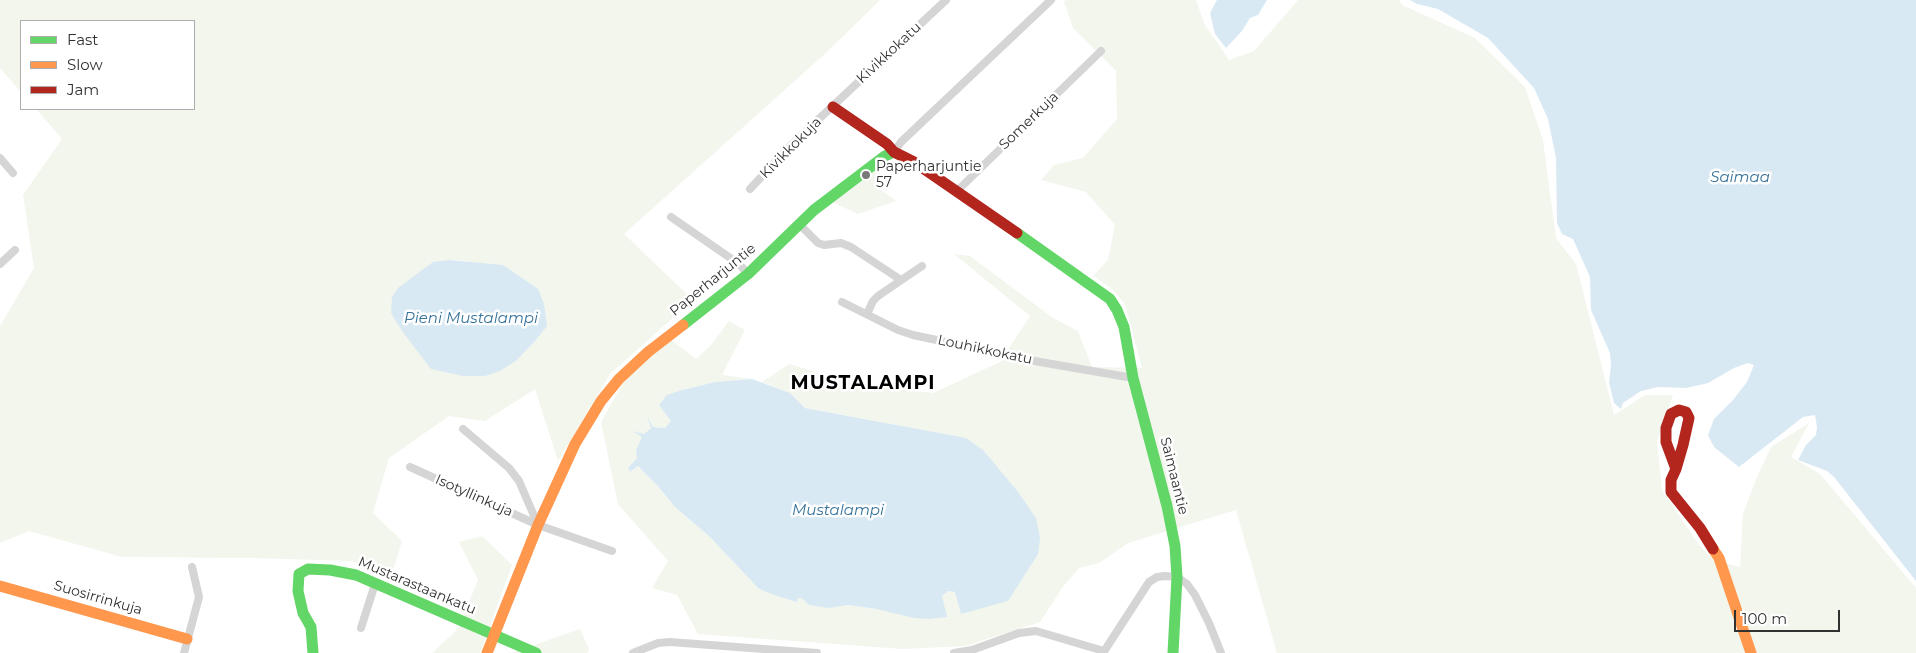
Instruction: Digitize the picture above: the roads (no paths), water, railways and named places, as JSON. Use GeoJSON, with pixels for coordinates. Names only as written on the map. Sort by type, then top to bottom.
{"type":"FeatureCollection","features":[{"type":"Feature","properties":{"kind":"street","name":"Kivikkokatu"},"geometry":{"type":"LineString","coordinates":[[832,107],[946,0]]}},
{"type":"Feature","properties":{"kind":"street","name":"Paperharjuntie"},"geometry":{"type":"LineString","coordinates":[[487,653],[538,525],[575,444],[601,401],[619,379],[648,352],[748,274],[799,224],[856,178],[894,152],[901,142],[1051,0]]}},
{"type":"Feature","properties":{"kind":"street","name":"Somerkuja"},"geometry":{"type":"LineString","coordinates":[[957,191],[1101,51]]}},
{"type":"Feature","properties":{"kind":"street"},"geometry":{"type":"LineString","coordinates":[[832,107],[887,144],[894,152],[905,156],[957,191]]}},
{"type":"Feature","properties":{"kind":"street","name":"Kivikkokuja"},"geometry":{"type":"LineString","coordinates":[[750,189],[790,146],[832,107]]}},
{"type":"Feature","properties":{"kind":"street"},"geometry":{"type":"LineString","coordinates":[[0,158],[13,173]]}},
{"type":"Feature","properties":{"kind":"street","name":"Saimaantie"},"geometry":{"type":"LineString","coordinates":[[957,191],[1094,286],[1110,299],[1117,310],[1124,326],[1133,378],[1167,506],[1175,546],[1177,576],[1173,653]]}},
{"type":"Feature","properties":{"kind":"street"},"geometry":{"type":"LineString","coordinates":[[671,217],[731,259],[748,274]]}},
{"type":"Feature","properties":{"kind":"street"},"geometry":{"type":"LineString","coordinates":[[799,224],[818,243],[824,245],[841,243],[851,247],[901,280]]}},
{"type":"Feature","properties":{"kind":"street"},"geometry":{"type":"LineString","coordinates":[[0,264],[15,250]]}},
{"type":"Feature","properties":{"kind":"street"},"geometry":{"type":"LineString","coordinates":[[866,314],[872,301],[922,266]]}},
{"type":"Feature","properties":{"kind":"street","name":"Louhikkokatu"},"geometry":{"type":"LineString","coordinates":[[842,302],[898,330],[913,335],[1040,362],[1133,378]]}},
{"type":"Feature","properties":{"kind":"street"},"geometry":{"type":"LineString","coordinates":[[463,429],[509,468],[519,481],[538,525]]}},
{"type":"Feature","properties":{"kind":"street","name":"Isotyllinkuja"},"geometry":{"type":"LineString","coordinates":[[410,467],[538,525],[612,551]]}},
{"type":"Feature","properties":{"kind":"street"},"geometry":{"type":"LineString","coordinates":[[1676,469],[1671,480],[1671,492],[1700,528],[1719,558],[1752,653]]}},
{"type":"Feature","properties":{"kind":"street"},"geometry":{"type":"LineString","coordinates":[[184,653],[199,598],[192,567]]}},
{"type":"Feature","properties":{"kind":"street","name":"Mustarastaankatu"},"geometry":{"type":"LineString","coordinates":[[313,653],[311,627],[303,613],[298,591],[299,574],[308,569],[330,570],[356,575],[536,653]]}},
{"type":"Feature","properties":{"kind":"street"},"geometry":{"type":"LineString","coordinates":[[954,653],[972,650],[1019,633],[1036,631],[1104,652],[1149,582],[1157,577],[1177,576],[1195,594],[1221,653]]}},
{"type":"Feature","properties":{"kind":"street"},"geometry":{"type":"LineString","coordinates":[[361,628],[375,584]]}},
{"type":"Feature","properties":{"kind":"street","name":"Suosirrinkuja"},"geometry":{"type":"LineString","coordinates":[[0,586],[187,640]]}},
{"type":"Feature","properties":{"kind":"street"},"geometry":{"type":"LineString","coordinates":[[633,653],[658,643],[670,642],[817,653]]}},
{"type":"Feature","properties":{"kind":"water"},"geometry":{"type":"Polygon","coordinates":[[[1217,0],[1267,0],[1258,15],[1250,18],[1242,31],[1226,48],[1215,34],[1210,13],[1217,0]]]}},
{"type":"Feature","properties":{"kind":"water","name":"Saimaa"},"geometry":{"type":"Polygon","coordinates":[[[1410,0],[1916,0],[1916,581],[1834,477],[1827,471],[1798,460],[1806,445],[1816,435],[1815,415],[1803,417],[1739,467],[1714,447],[1708,435],[1714,419],[1733,400],[1747,382],[1754,365],[1748,363],[1734,368],[1708,383],[1686,388],[1658,387],[1641,391],[1623,403],[1621,409],[1614,403],[1609,382],[1610,353],[1591,310],[1590,277],[1573,239],[1562,234],[1557,223],[1556,158],[1548,119],[1534,88],[1488,38],[1438,9],[1417,4],[1410,0]]]}},
{"type":"Feature","properties":{"kind":"water","name":"Pieni Mustalampi"},"geometry":{"type":"Polygon","coordinates":[[[449,260],[503,265],[538,289],[544,304],[547,326],[517,360],[500,371],[485,376],[463,376],[431,369],[402,331],[391,313],[392,297],[398,288],[433,262],[449,260]]]}},
{"type":"Feature","properties":{"kind":"water","name":"Mustalampi"},"geometry":{"type":"Polygon","coordinates":[[[752,379],[790,393],[805,408],[966,438],[983,450],[1018,492],[1036,518],[1040,538],[1038,554],[1008,601],[961,614],[955,592],[948,591],[942,596],[947,617],[929,619],[914,618],[877,609],[848,605],[829,608],[809,605],[803,599],[798,598],[797,602],[759,589],[710,537],[675,507],[638,466],[630,472],[628,468],[637,458],[636,450],[642,437],[633,431],[644,434],[651,428],[647,416],[653,427],[665,428],[671,421],[659,405],[667,395],[715,382],[752,379]]]}},
{"type":"Feature","properties":{"kind":"place","name":"Paperharjuntie 57"},"geometry":{"type":"Point","coordinates":[866,175]}},
{"type":"Feature","properties":{"kind":"district","name":"MUSTALAMPI"},"geometry":{"type":"Point","coordinates":[863,383]}}]}
